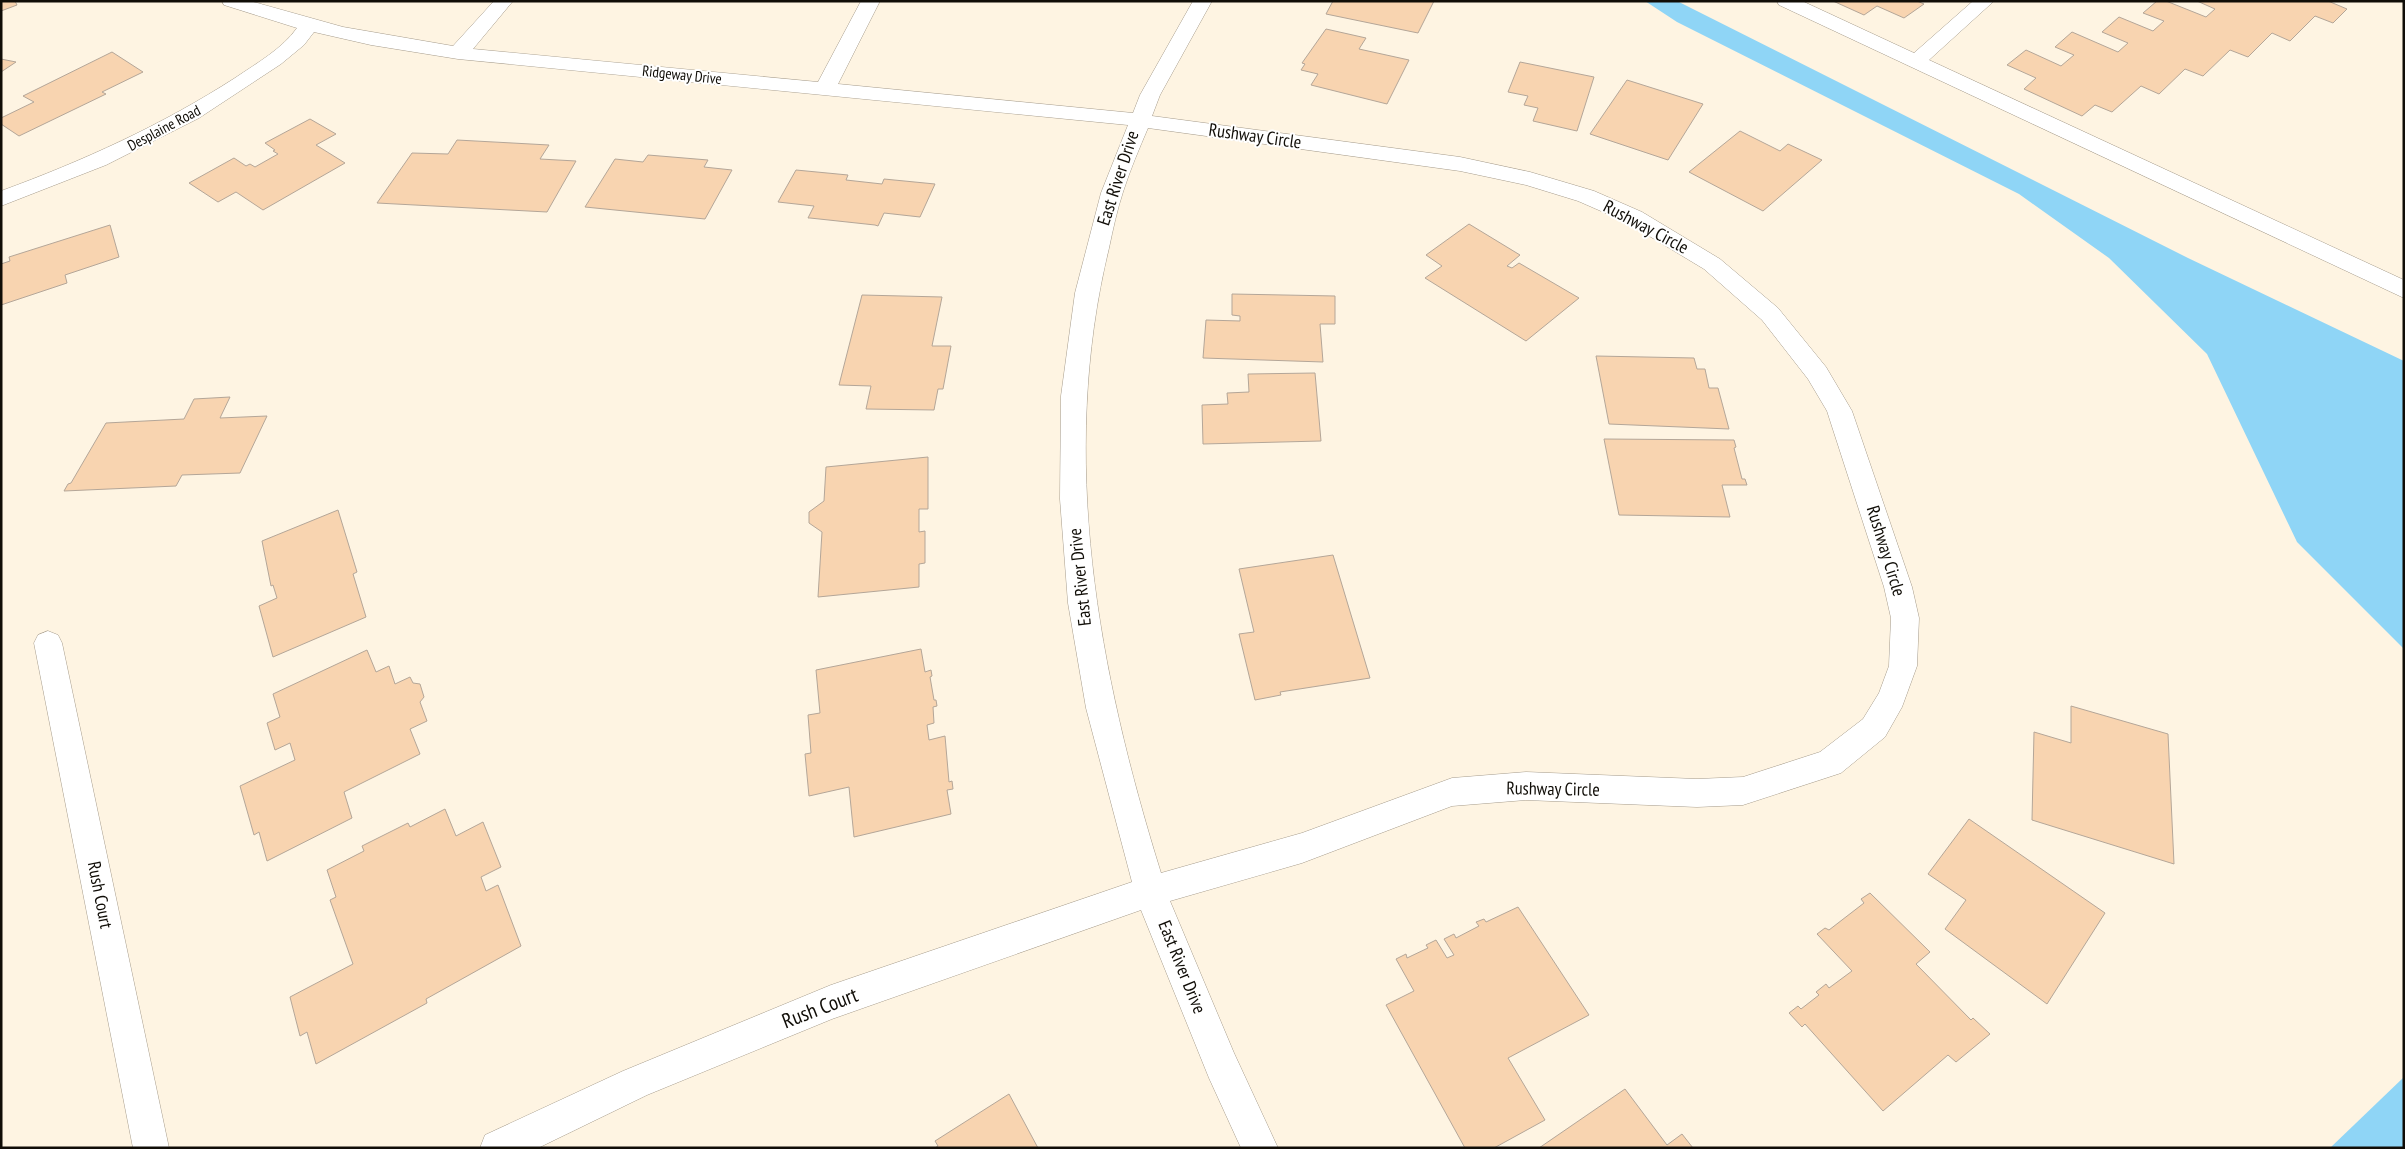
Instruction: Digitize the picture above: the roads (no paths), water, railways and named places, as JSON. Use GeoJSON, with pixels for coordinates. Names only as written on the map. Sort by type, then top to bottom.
{"type":"FeatureCollection","features":[{"type":"Feature","properties":{"kind":"street","name":"Ridgeway Drive"},"geometry":{"type":"LineString","coordinates":[[231,1],[308,26],[385,43],[458,53],[1138,120]]}},
{"type":"Feature","properties":{"kind":"street"},"geometry":{"type":"LineString","coordinates":[[458,53],[504,1]]}},
{"type":"Feature","properties":{"kind":"street"},"geometry":{"type":"LineString","coordinates":[[825,89],[871,1]]}},
{"type":"Feature","properties":{"kind":"street","name":"East River Drive"},"geometry":{"type":"LineString","coordinates":[[1203,1],[1178,39],[1138,120],[1104,213],[1084,299],[1074,375],[1070,482],[1080,602],[1106,739],[1151,891],[1238,1106],[1260,1148]]}},
{"type":"Feature","properties":{"kind":"street"},"geometry":{"type":"LineString","coordinates":[[1786,1],[2404,290]]}},
{"type":"Feature","properties":{"kind":"street"},"geometry":{"type":"LineString","coordinates":[[1916,62],[1985,1]]}},
{"type":"Feature","properties":{"kind":"street","name":"Desplaine Road"},"geometry":{"type":"LineString","coordinates":[[1,199],[86,167],[145,139],[213,102],[269,63],[304,34],[308,26]]}},
{"type":"Feature","properties":{"kind":"street","name":"Rushway Circle"},"geometry":{"type":"LineString","coordinates":[[1138,120],[1460,164],[1530,178],[1586,196],[1634,217],[1712,264],[1770,314],[1817,373],[1839,411],[1853,448],[1898,587],[1905,618],[1903,666],[1892,698],[1874,728],[1830,763],[1743,791],[1697,793],[1526,786],[1452,792],[1302,848],[1151,891]]}},
{"type":"Feature","properties":{"kind":"street","name":"Rush Court"},"geometry":{"type":"LineString","coordinates":[[48,643],[151,1148]]}},
{"type":"Feature","properties":{"kind":"street","name":"Rush Court"},"geometry":{"type":"LineString","coordinates":[[498,1148],[635,1083],[831,1002],[1151,891]]}},
{"type":"Feature","properties":{"kind":"water"},"geometry":{"type":"Polygon","coordinates":[[[1645,1],[1677,1],[2188,258],[2404,361],[2404,649],[2297,542],[2207,354],[2109,258],[2019,194],[1677,22],[1645,1]]]}},
{"type":"Feature","properties":{"kind":"water"},"geometry":{"type":"Polygon","coordinates":[[[2404,1077],[2404,1148],[2330,1148],[2404,1077]]]}}]}
